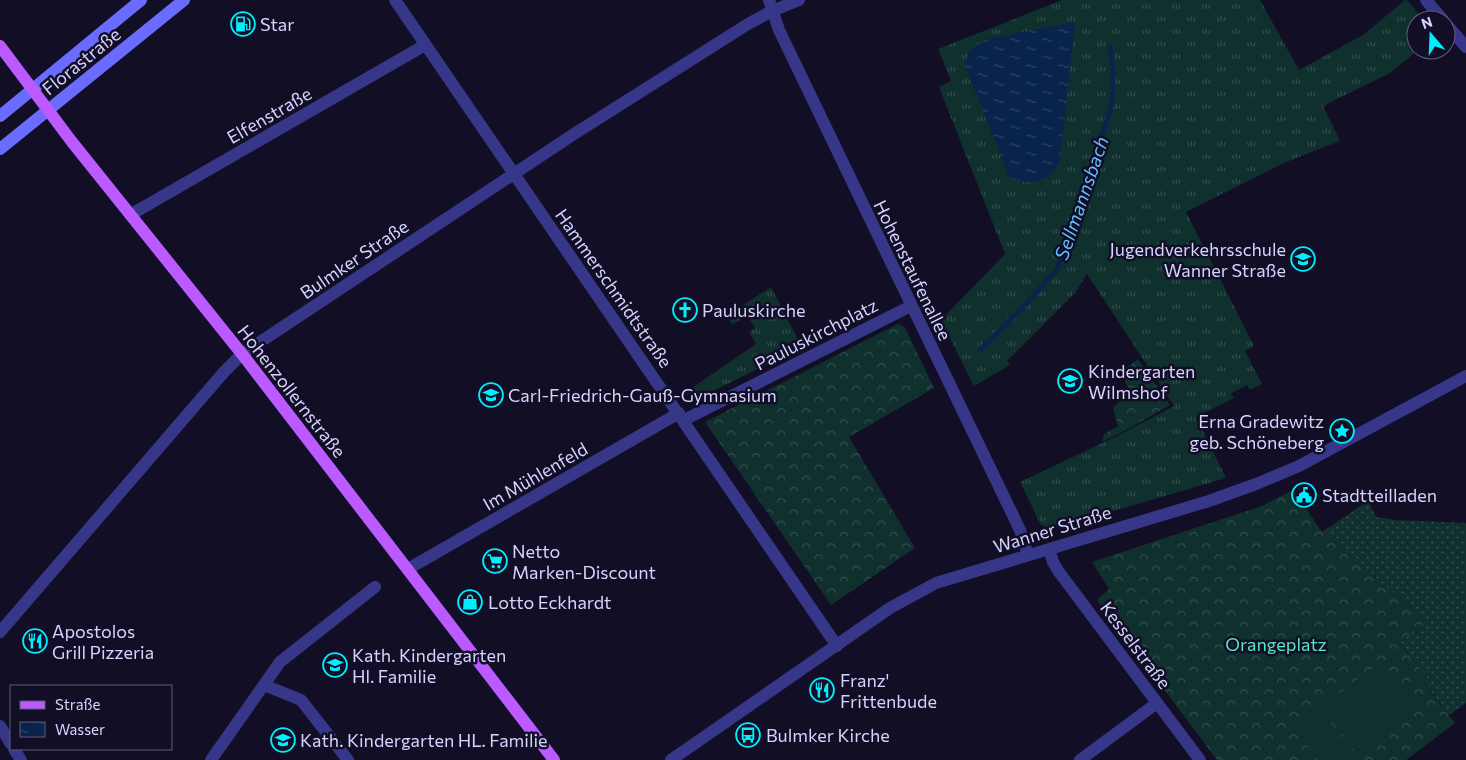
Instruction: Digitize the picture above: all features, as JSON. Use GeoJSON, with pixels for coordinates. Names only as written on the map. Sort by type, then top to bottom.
{"type":"FeatureCollection","features":[{"type":"Feature","properties":{"kind":"main road","name":"Florastraße"},"geometry":{"type":"LineString","coordinates":[[0,116],[141,0]]}},
{"type":"Feature","properties":{"kind":"main road","name":"Florastraße"},"geometry":{"type":"LineString","coordinates":[[0,149],[184,0]]}},
{"type":"Feature","properties":{"kind":"main road","name":"Hohenzollernstraße"},"geometry":{"type":"LineString","coordinates":[[0,46],[72,142],[242,354],[554,760]]}},
{"type":"Feature","properties":{"kind":"street","name":"Hammerschmidtstraße"},"geometry":{"type":"LineString","coordinates":[[395,0],[837,646]]}},
{"type":"Feature","properties":{"kind":"street","name":"Bulmker Straße"},"geometry":{"type":"LineString","coordinates":[[0,632],[224,372],[242,354],[514,174],[740,29],[771,5],[799,0]]}},
{"type":"Feature","properties":{"kind":"street"},"geometry":{"type":"LineString","coordinates":[[1426,0],[1434,10]]}},
{"type":"Feature","properties":{"kind":"street","name":"Hohenstaufenallee"},"geometry":{"type":"LineString","coordinates":[[771,5],[779,30],[1020,530],[1028,555]]}},
{"type":"Feature","properties":{"kind":"street"},"geometry":{"type":"LineString","coordinates":[[1456,36],[1466,48]]}},
{"type":"Feature","properties":{"kind":"street","name":"Elfenstraße"},"geometry":{"type":"LineString","coordinates":[[130,215],[425,45]]}},
{"type":"Feature","properties":{"kind":"street","name":"Pauluskirchplatz"},"geometry":{"type":"LineString","coordinates":[[681,417],[911,306]]}},
{"type":"Feature","properties":{"kind":"street","name":"Wanner Straße"},"geometry":{"type":"LineString","coordinates":[[671,760],[890,608],[924,588],[958,575],[1200,503],[1256,484],[1299,466],[1466,376]]}},
{"type":"Feature","properties":{"kind":"street","name":"Im Mühlenfeld"},"geometry":{"type":"LineString","coordinates":[[408,569],[681,417]]}},
{"type":"Feature","properties":{"kind":"street","name":"Kesselstraße"},"geometry":{"type":"LineString","coordinates":[[1049,549],[1053,562],[1059,572],[1200,760]]}},
{"type":"Feature","properties":{"kind":"street"},"geometry":{"type":"LineString","coordinates":[[211,760],[280,662],[375,587]]}},
{"type":"Feature","properties":{"kind":"street"},"geometry":{"type":"LineString","coordinates":[[264,685],[302,700],[348,760]]}},
{"type":"Feature","properties":{"kind":"street"},"geometry":{"type":"LineString","coordinates":[[1080,760],[1157,703]]}},
{"type":"Feature","properties":{"kind":"street"},"geometry":{"type":"LineString","coordinates":[[0,726],[10,742]]}},
{"type":"Feature","properties":{"kind":"green space"},"geometry":{"type":"Polygon","coordinates":[[[1062,0],[1260,0],[1299,70],[1363,35],[1405,0],[1415,10],[1406,10],[1406,60],[1390,73],[1323,106],[1340,141],[1286,162],[1186,212],[1254,346],[1245,351],[1262,384],[1250,390],[1247,385],[1231,393],[1234,398],[1196,417],[1226,478],[1052,529],[1041,525],[1020,482],[1117,436],[1174,406],[1087,274],[1075,293],[1007,361],[1010,365],[974,386],[941,320],[1005,254],[939,87],[951,81],[938,49],[1062,0]]]}},
{"type":"Feature","properties":{"kind":"green space"},"geometry":{"type":"Polygon","coordinates":[[[771,287],[802,347],[699,398],[691,397],[683,389],[689,390],[756,344],[749,332],[755,328],[747,315],[732,325],[727,316],[771,287]]]}},
{"type":"Feature","properties":{"kind":"green space"},"geometry":{"type":"Polygon","coordinates":[[[898,324],[905,327],[934,388],[849,437],[915,548],[831,605],[705,422],[898,324]]]}},
{"type":"Feature","properties":{"kind":"green space"},"geometry":{"type":"Polygon","coordinates":[[[1138,359],[1170,405],[1102,442],[1104,434],[1118,426],[1113,408],[1129,389],[1120,373],[1138,359]]]}},
{"type":"Feature","properties":{"kind":"green space","name":"Orangeplatz"},"geometry":{"type":"Polygon","coordinates":[[[1293,490],[1322,532],[1428,622],[1399,642],[1429,679],[1424,683],[1455,723],[1406,760],[1217,760],[1097,600],[1109,589],[1092,562],[1262,506],[1293,490]]]}},
{"type":"Feature","properties":{"kind":"green space"},"geometry":{"type":"Polygon","coordinates":[[[1368,501],[1376,517],[1396,520],[1466,523],[1466,703],[1449,715],[1424,682],[1428,679],[1399,641],[1428,622],[1322,532],[1368,501]]]}},
{"type":"Feature","properties":{"kind":"green space"},"geometry":{"type":"Polygon","coordinates":[[[1382,661],[1418,708],[1357,754],[1321,707],[1382,661]]]}},
{"type":"Feature","properties":{"kind":"green space"},"geometry":{"type":"Polygon","coordinates":[[[1319,708],[1355,756],[1349,760],[1318,760],[1293,727],[1319,708]]]}},
{"type":"Feature","properties":{"kind":"water"},"geometry":{"type":"Polygon","coordinates":[[[1075,22],[1060,161],[1050,174],[1039,181],[1025,182],[1010,179],[965,66],[968,52],[986,39],[1075,22]]]}},
{"type":"Feature","properties":{"kind":"waterway","name":"Sellmannsbach"},"geometry":{"type":"LineString","coordinates":[[980,350],[1055,272],[1072,235],[1112,103],[1113,72],[1110,46]]}},
{"type":"Feature","properties":{"kind":"place","name":"Star"},"geometry":{"type":"Point","coordinates":[243,24]}},
{"type":"Feature","properties":{"kind":"place","name":"Jugendverkehrsschule Wanner Straße"},"geometry":{"type":"Point","coordinates":[1303,259]}},
{"type":"Feature","properties":{"kind":"place","name":"Pauluskirche"},"geometry":{"type":"Point","coordinates":[685,310]}},
{"type":"Feature","properties":{"kind":"place","name":"Kindergarten Wilmshof"},"geometry":{"type":"Point","coordinates":[1070,381]}},
{"type":"Feature","properties":{"kind":"place","name":"Carl-Friedrich-Gauß-Gymnasium"},"geometry":{"type":"Point","coordinates":[491,395]}},
{"type":"Feature","properties":{"kind":"place","name":"Erna Gradewitz geb. Schöneberg"},"geometry":{"type":"Point","coordinates":[1342,431]}},
{"type":"Feature","properties":{"kind":"place","name":"Stadtteilladen"},"geometry":{"type":"Point","coordinates":[1304,495]}},
{"type":"Feature","properties":{"kind":"place","name":"Netto Marken-Discount"},"geometry":{"type":"Point","coordinates":[495,561]}},
{"type":"Feature","properties":{"kind":"place","name":"Lotto Eckhardt"},"geometry":{"type":"Point","coordinates":[470,602]}},
{"type":"Feature","properties":{"kind":"place","name":"Apostolos Grill Pizzeria"},"geometry":{"type":"Point","coordinates":[35,641]}},
{"type":"Feature","properties":{"kind":"place","name":"Kath. Kindergarten Hl. Familie"},"geometry":{"type":"Point","coordinates":[335,665]}},
{"type":"Feature","properties":{"kind":"place","name":"Franz' Frittenbude"},"geometry":{"type":"Point","coordinates":[822,690]}},
{"type":"Feature","properties":{"kind":"place","name":"Bulmker Kirche"},"geometry":{"type":"Point","coordinates":[748,735]}},
{"type":"Feature","properties":{"kind":"place","name":"Kath. Kindergarten HL. Familie"},"geometry":{"type":"Point","coordinates":[283,740]}}]}
